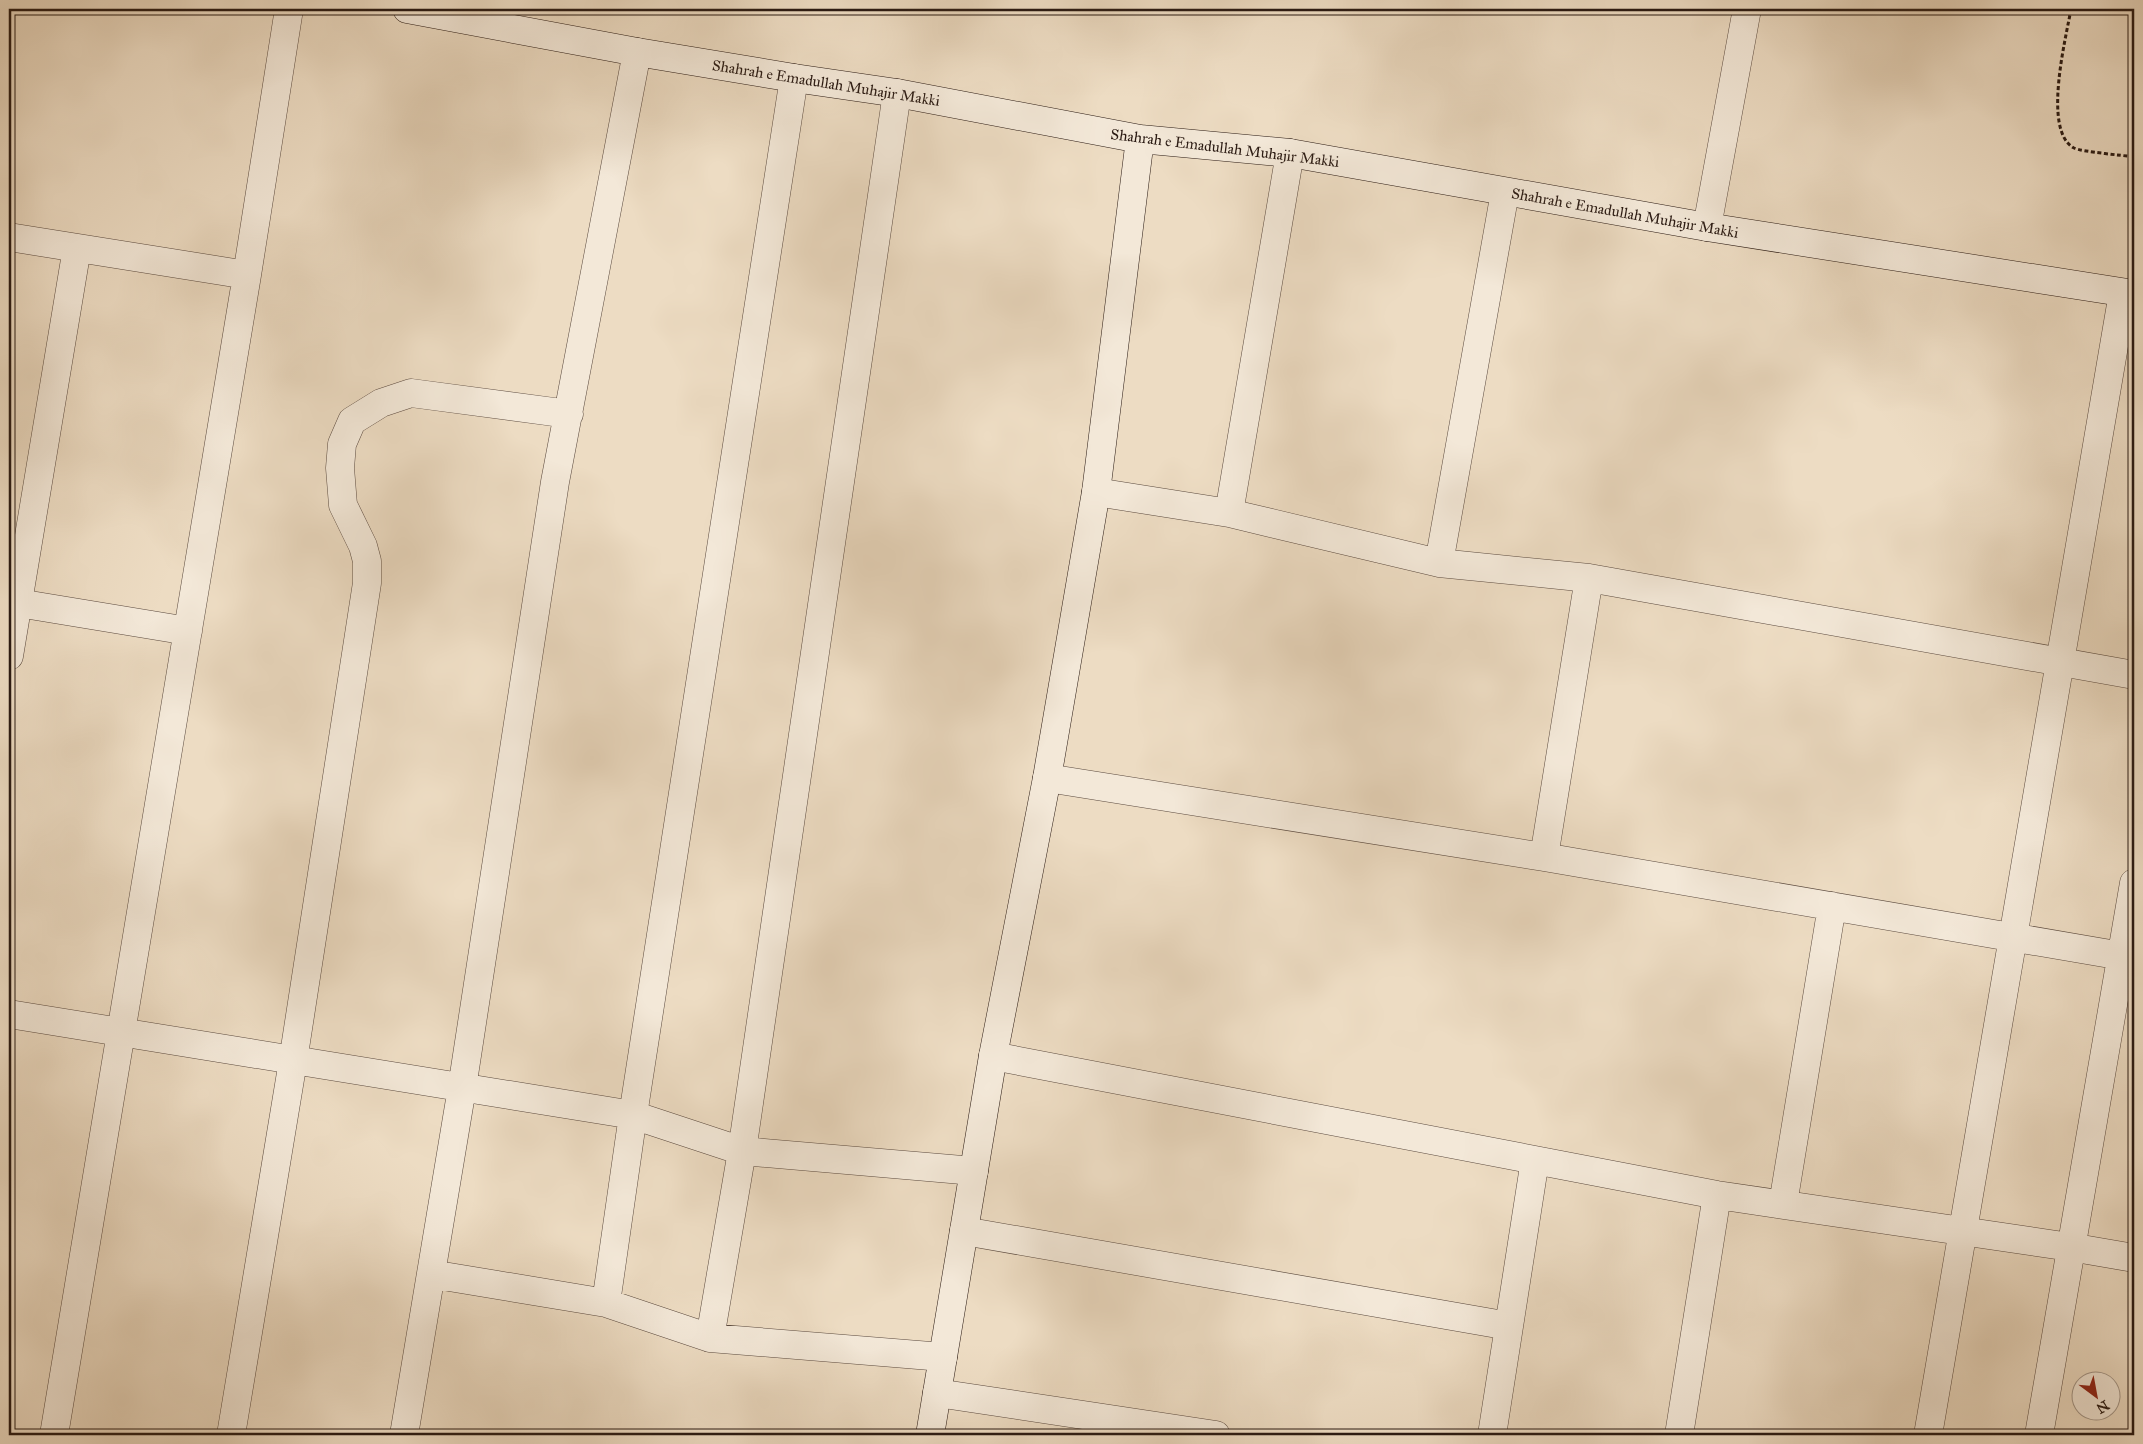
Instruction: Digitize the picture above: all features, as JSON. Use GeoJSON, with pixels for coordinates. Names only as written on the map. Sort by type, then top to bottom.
{"type":"FeatureCollection","features":[{"type":"Feature","properties":{"kind":"street"},"geometry":{"type":"LineString","coordinates":[[54,1435],[248,276],[290,9]]}},
{"type":"Feature","properties":{"kind":"street","name":"Shahrah e Emadullah Muhajir Makki"},"geometry":{"type":"LineString","coordinates":[[406,9],[637,52],[897,93],[1140,139],[1290,153],[1707,227],[2129,293]]}},
{"type":"Feature","properties":{"kind":"street"},"geometry":{"type":"LineString","coordinates":[[1707,227],[1747,9]]}},
{"type":"Feature","properties":{"kind":"street"},"geometry":{"type":"LineString","coordinates":[[404,1435],[462,1088],[555,482],[637,52]]}},
{"type":"Feature","properties":{"kind":"street"},"geometry":{"type":"LineString","coordinates":[[606,1303],[633,1116],[794,78]]}},
{"type":"Feature","properties":{"kind":"street"},"geometry":{"type":"LineString","coordinates":[[710,1338],[742,1151],[897,93]]}},
{"type":"Feature","properties":{"kind":"street"},"geometry":{"type":"LineString","coordinates":[[930,1435],[993,1056],[1047,778],[1096,492],[1140,139]]}},
{"type":"Feature","properties":{"kind":"street"},"geometry":{"type":"LineString","coordinates":[[1229,513],[1290,153]]}},
{"type":"Feature","properties":{"kind":"street"},"geometry":{"type":"LineString","coordinates":[[1439,563],[1505,192]]}},
{"type":"Feature","properties":{"kind":"street"},"geometry":{"type":"LineString","coordinates":[[9,237],[248,276]]}},
{"type":"Feature","properties":{"kind":"street"},"geometry":{"type":"LineString","coordinates":[[9,656],[77,248]]}},
{"type":"Feature","properties":{"kind":"street"},"geometry":{"type":"LineString","coordinates":[[1928,1435],[2060,662],[2129,293]]}},
{"type":"Feature","properties":{"kind":"street"},"geometry":{"type":"LineString","coordinates":[[231,1435],[293,1061],[367,584],[367,561],[363,546],[343,506],[340,468],[342,444],[352,421],[381,403],[411,393],[569,414]]}},
{"type":"Feature","properties":{"kind":"street"},"geometry":{"type":"LineString","coordinates":[[1096,492],[1229,513],[1439,563],[1588,578],[2134,675]]}},
{"type":"Feature","properties":{"kind":"street"},"geometry":{"type":"LineString","coordinates":[[1544,857],[1588,578]]}},
{"type":"Feature","properties":{"kind":"street"},"geometry":{"type":"LineString","coordinates":[[18,603],[188,631]]}},
{"type":"Feature","properties":{"kind":"street"},"geometry":{"type":"LineString","coordinates":[[1047,778],[1544,857],[2122,956]]}},
{"type":"Feature","properties":{"kind":"street"},"geometry":{"type":"LineString","coordinates":[[2039,1435],[2134,883]]}},
{"type":"Feature","properties":{"kind":"street"},"geometry":{"type":"LineString","coordinates":[[1783,1204],[1832,906]]}},
{"type":"Feature","properties":{"kind":"street"},"geometry":{"type":"LineString","coordinates":[[9,1014],[633,1116],[742,1151],[974,1171]]}},
{"type":"Feature","properties":{"kind":"street"},"geometry":{"type":"LineString","coordinates":[[993,1056],[1717,1195],[2134,1258]]}},
{"type":"Feature","properties":{"kind":"street"},"geometry":{"type":"LineString","coordinates":[[1492,1435],[1534,1160]]}},
{"type":"Feature","properties":{"kind":"street"},"geometry":{"type":"LineString","coordinates":[[1679,1435],[1717,1195]]}},
{"type":"Feature","properties":{"kind":"street"},"geometry":{"type":"LineString","coordinates":[[964,1231],[1509,1326]]}},
{"type":"Feature","properties":{"kind":"street"},"geometry":{"type":"LineString","coordinates":[[431,1274],[606,1303],[710,1338],[943,1357]]}},
{"type":"Feature","properties":{"kind":"street"},"geometry":{"type":"LineString","coordinates":[[937,1393],[1216,1435]]}},
{"type":"Feature","properties":{"kind":"path"},"geometry":{"type":"LineString","coordinates":[[2071,9],[2056,104],[2058,126],[2064,138],[2074,148],[2134,157]]}}]}
